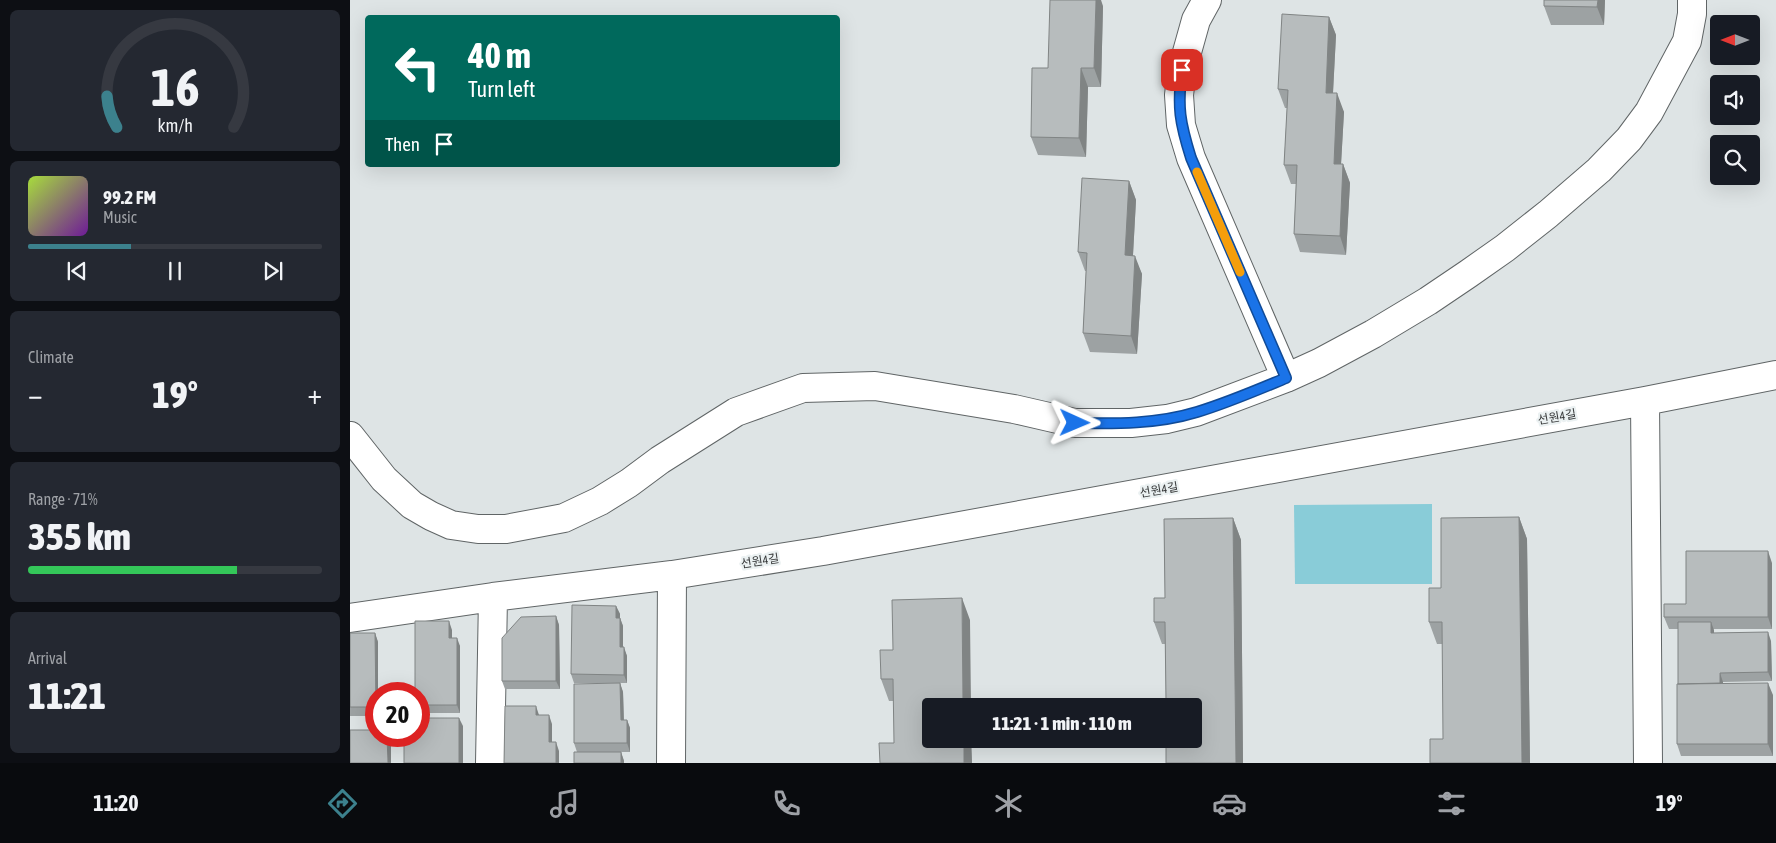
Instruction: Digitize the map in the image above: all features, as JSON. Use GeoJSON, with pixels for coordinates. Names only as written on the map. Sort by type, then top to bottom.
{"type":"FeatureCollection","features":[{"type":"Feature","properties":{"kind":"street"},"geometry":{"type":"LineString","coordinates":[[1207,0],[1196,20],[1182,70],[1178,96],[1181,124],[1191,158],[1286,378]]}},
{"type":"Feature","properties":{"kind":"street"},"geometry":{"type":"LineString","coordinates":[[350,436],[384,479],[412,505],[431,516],[451,524],[478,529],[506,529],[564,518],[600,501],[681,446],[736,412],[803,388],[875,386],[1014,409],[1075,423],[1140,422],[1167,419],[1196,412],[1286,378],[1374,334],[1428,301],[1505,248],[1548,214],[1599,170],[1628,139],[1649,112],[1687,41],[1692,0]]}},
{"type":"Feature","properties":{"kind":"street","name":"선원4길"},"geometry":{"type":"LineString","coordinates":[[350,618],[493,597],[672,575],[823,551],[1645,401],[1776,375]]}},
{"type":"Feature","properties":{"kind":"street"},"geometry":{"type":"LineString","coordinates":[[1645,401],[1648,763]]}},
{"type":"Feature","properties":{"kind":"street"},"geometry":{"type":"LineString","coordinates":[[671,763],[672,575]]}},
{"type":"Feature","properties":{"kind":"street"},"geometry":{"type":"LineString","coordinates":[[490,763],[493,597]]}},
{"type":"Feature","properties":{"kind":"shaded area"},"geometry":{"type":"Polygon","coordinates":[[[1432,504],[1432,584],[1295,584],[1294,505],[1432,504]]]}},
{"type":"Feature","properties":{"kind":"building"},"geometry":{"type":"Polygon","coordinates":[[[1050,0],[1096,0],[1094,68],[1081,68],[1079,138],[1031,137],[1032,68],[1048,68],[1050,0]]]}},
{"type":"Feature","properties":{"kind":"building"},"geometry":{"type":"Polygon","coordinates":[[[1544,0],[1598,0],[1597,7],[1544,6],[1544,0]]]}},
{"type":"Feature","properties":{"kind":"building"},"geometry":{"type":"Polygon","coordinates":[[[1282,14],[1329,17],[1326,93],[1337,93],[1334,164],[1343,164],[1340,236],[1294,234],[1297,165],[1284,165],[1288,90],[1278,89],[1282,14]]]}},
{"type":"Feature","properties":{"kind":"building"},"geometry":{"type":"Polygon","coordinates":[[[1082,178],[1129,181],[1125,255],[1135,256],[1131,336],[1083,333],[1087,253],[1078,252],[1082,178]]]}},
{"type":"Feature","properties":{"kind":"building"},"geometry":{"type":"Polygon","coordinates":[[[1519,517],[1522,763],[1430,763],[1430,739],[1443,739],[1442,622],[1429,622],[1429,588],[1441,588],[1441,518],[1519,517]]]}},
{"type":"Feature","properties":{"kind":"building"},"geometry":{"type":"Polygon","coordinates":[[[1233,518],[1236,763],[1166,763],[1166,748],[1202,748],[1202,698],[1166,698],[1165,622],[1154,622],[1154,598],[1165,598],[1164,519],[1233,518]]]}},
{"type":"Feature","properties":{"kind":"building"},"geometry":{"type":"Polygon","coordinates":[[[1686,551],[1768,551],[1768,617],[1664,617],[1664,604],[1686,604],[1686,551]]]}},
{"type":"Feature","properties":{"kind":"building"},"geometry":{"type":"Polygon","coordinates":[[[962,598],[963,698],[922,698],[922,748],[964,748],[964,763],[880,763],[879,743],[894,743],[893,679],[881,679],[880,650],[893,650],[892,600],[962,598]]]}},
{"type":"Feature","properties":{"kind":"building"},"geometry":{"type":"Polygon","coordinates":[[[572,605],[616,606],[616,618],[620,618],[620,647],[624,647],[624,675],[571,674],[572,605]]]}},
{"type":"Feature","properties":{"kind":"building"},"geometry":{"type":"Polygon","coordinates":[[[556,616],[556,681],[502,681],[502,638],[521,617],[556,616]]]}},
{"type":"Feature","properties":{"kind":"building"},"geometry":{"type":"Polygon","coordinates":[[[415,621],[449,621],[449,638],[457,638],[457,705],[430,705],[430,682],[415,682],[415,621]]]}},
{"type":"Feature","properties":{"kind":"building"},"geometry":{"type":"Polygon","coordinates":[[[1678,622],[1711,622],[1711,633],[1768,632],[1768,672],[1720,673],[1720,683],[1678,684],[1678,622]]]}},
{"type":"Feature","properties":{"kind":"building"},"geometry":{"type":"Polygon","coordinates":[[[350,633],[375,633],[376,682],[365,682],[365,707],[350,707],[350,633]]]}},
{"type":"Feature","properties":{"kind":"building"},"geometry":{"type":"Polygon","coordinates":[[[620,683],[621,720],[627,720],[627,743],[574,743],[574,684],[620,683]]]}},
{"type":"Feature","properties":{"kind":"building"},"geometry":{"type":"Polygon","coordinates":[[[1768,683],[1768,744],[1677,744],[1677,684],[1768,683]]]}},
{"type":"Feature","properties":{"kind":"building"},"geometry":{"type":"Polygon","coordinates":[[[505,706],[536,706],[536,715],[549,715],[549,742],[556,742],[556,763],[504,763],[505,706]]]}},
{"type":"Feature","properties":{"kind":"building"},"geometry":{"type":"Polygon","coordinates":[[[430,718],[459,718],[459,763],[404,763],[404,747],[430,747],[430,718]]]}},
{"type":"Feature","properties":{"kind":"building"},"geometry":{"type":"Polygon","coordinates":[[[350,730],[365,730],[365,747],[387,747],[388,763],[350,763],[350,730]]]}},
{"type":"Feature","properties":{"kind":"building"},"geometry":{"type":"Polygon","coordinates":[[[574,752],[621,752],[621,763],[574,763],[574,752]]]}},
{"type":"Feature","properties":{"kind":"slow traffic"},"geometry":{"type":"LineString","coordinates":[[1197,172],[1240,272]]}},
{"type":"Feature","properties":{"kind":"route"},"geometry":{"type":"LineString","coordinates":[[1075,423],[1131,423],[1167,419],[1227,402],[1286,378],[1191,158],[1181,124],[1178,96],[1182,70]]}}]}
